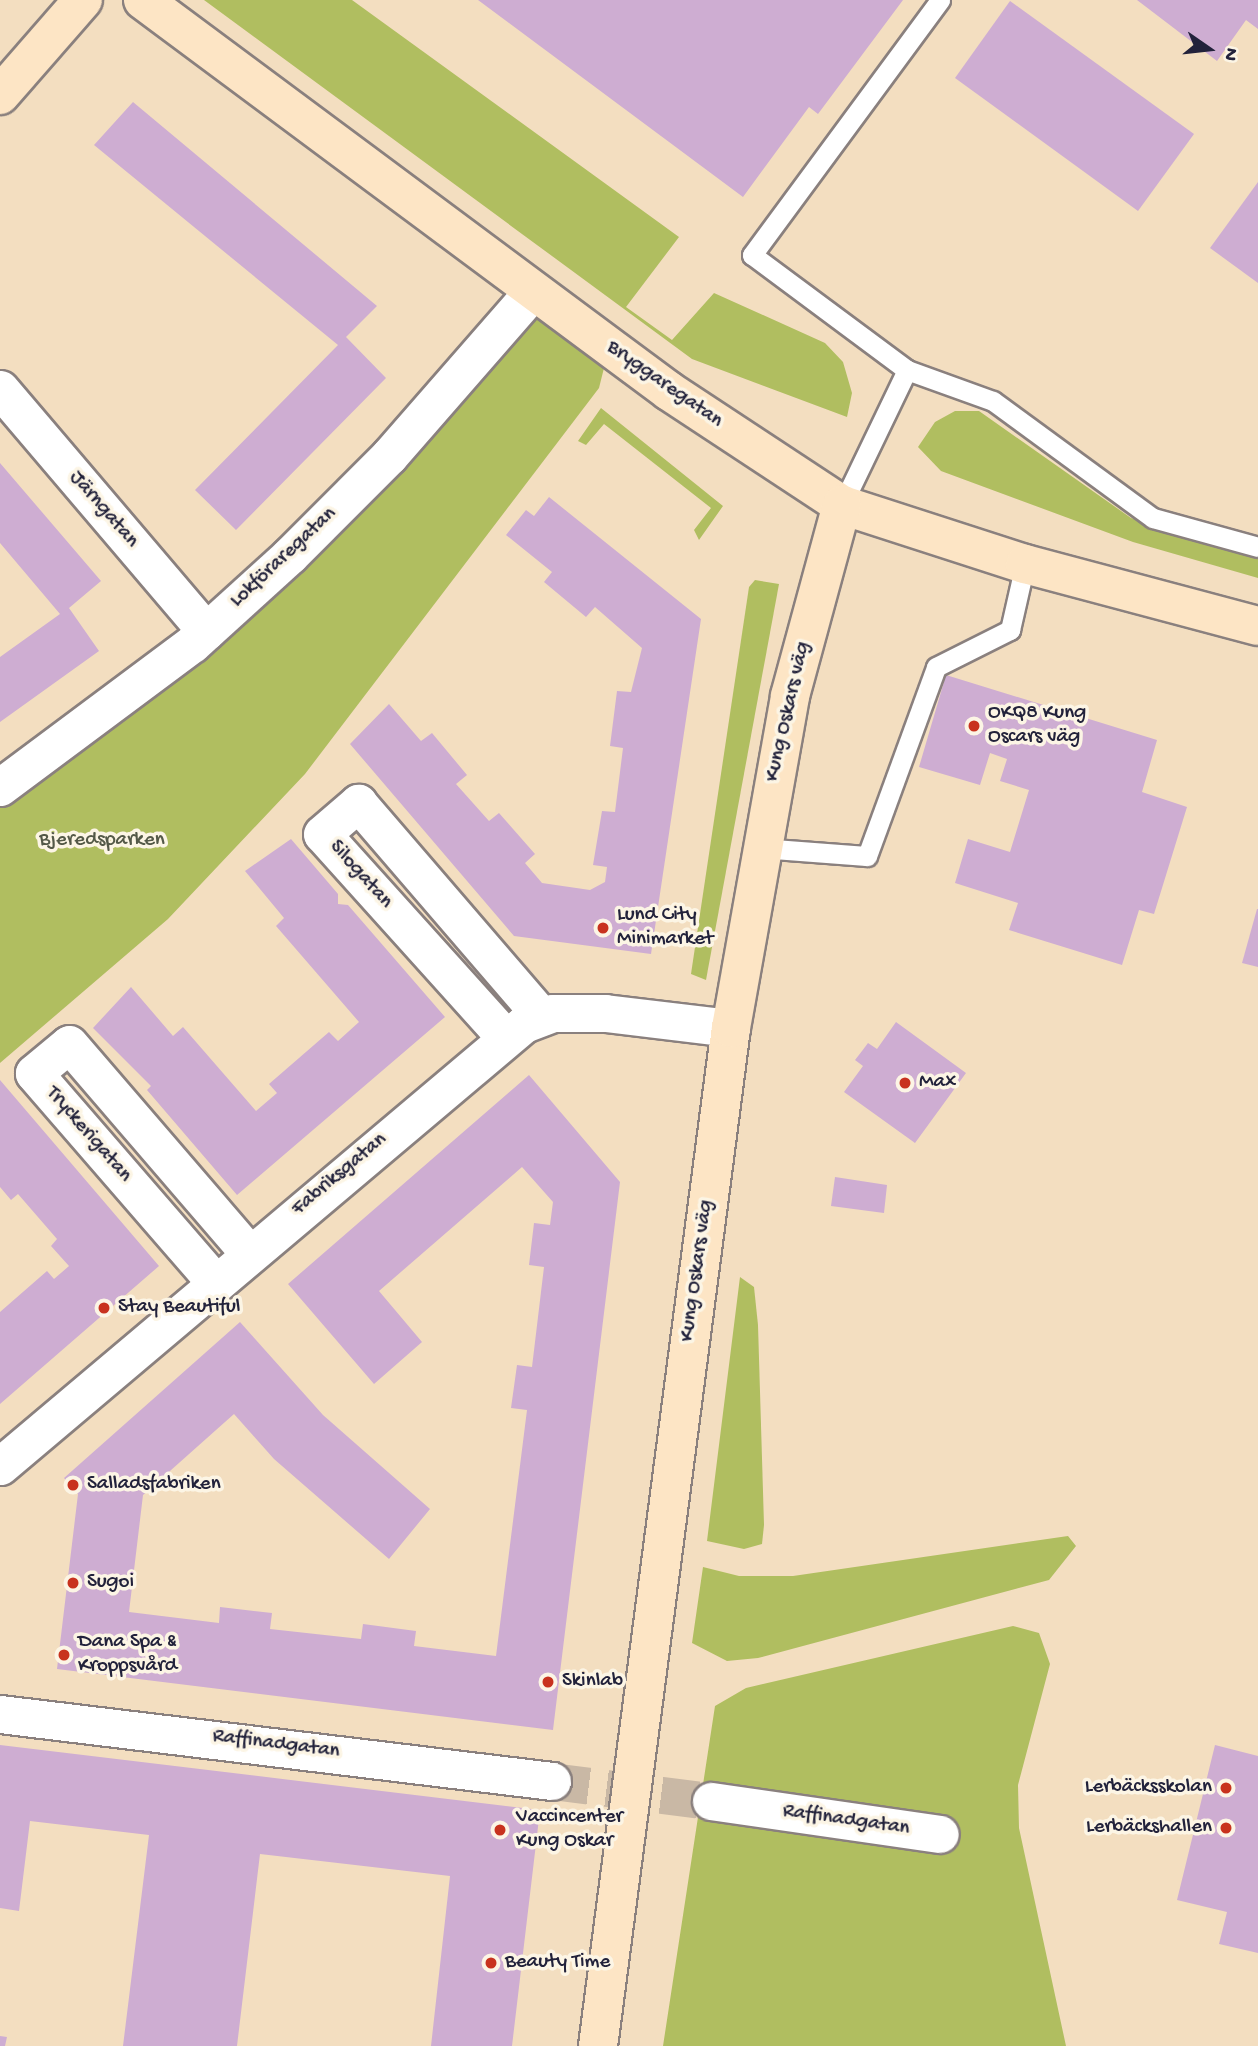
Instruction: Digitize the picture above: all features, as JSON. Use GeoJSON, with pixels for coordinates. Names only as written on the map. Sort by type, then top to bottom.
{"type":"FeatureCollection","features":[{"type":"Feature","properties":{"kind":"main road"},"geometry":{"type":"LineString","coordinates":[[0,95],[83,0]]}},
{"type":"Feature","properties":{"kind":"main road","name":"Bryggaregatan"},"geometry":{"type":"LineString","coordinates":[[144,0],[669,391],[842,505],[1025,564],[1258,626]]}},
{"type":"Feature","properties":{"kind":"main road","name":"Kung Oskars väg"},"geometry":{"type":"LineString","coordinates":[[598,2046],[731,1028],[760,848],[790,696],[842,505]]}},
{"type":"Feature","properties":{"kind":"street","name":"Lokföraregatan"},"geometry":{"type":"LineString","coordinates":[[0,787],[206,631],[389,456],[533,291]]}},
{"type":"Feature","properties":{"kind":"street","name":"Järngatan"},"geometry":{"type":"LineString","coordinates":[[0,389],[206,631]]}},
{"type":"Feature","properties":{"kind":"street","name":"Silogatan"},"geometry":{"type":"LineString","coordinates":[[505,1037],[322,834],[358,803],[542,1017]]}},
{"type":"Feature","properties":{"kind":"street","name":"Fabriksgatan"},"geometry":{"type":"LineString","coordinates":[[0,1465],[248,1252],[505,1037],[542,1017],[605,1013],[731,1028]]}},
{"type":"Feature","properties":{"kind":"street","name":"Tryckerigatan"},"geometry":{"type":"LineString","coordinates":[[214,1281],[33,1073],[69,1044],[248,1252]]}},
{"type":"Feature","properties":{"kind":"street","name":"Raffinadgatan"},"geometry":{"type":"LineString","coordinates":[[0,1714],[552,1781]]}},
{"type":"Feature","properties":{"kind":"street","name":"Raffinadgatan"},"geometry":{"type":"LineString","coordinates":[[711,1801],[940,1834]]}},
{"type":"Feature","properties":{"kind":"lane"},"geometry":{"type":"LineString","coordinates":[[940,0],[752,255],[908,370],[993,401],[1153,518],[1258,547]]}},
{"type":"Feature","properties":{"kind":"lane"},"geometry":{"type":"LineString","coordinates":[[842,505],[908,370]]}},
{"type":"Feature","properties":{"kind":"lane"},"geometry":{"type":"LineString","coordinates":[[760,848],[867,856],[936,667],[1010,630],[1025,564]]}},
{"type":"Feature","properties":{"kind":"green space"},"geometry":{"type":"Polygon","coordinates":[[[204,0],[352,0],[679,237],[626,307],[672,340],[714,293],[825,343],[843,362],[852,393],[847,417],[692,359],[204,0]]]}},
{"type":"Feature","properties":{"kind":"green space","name":"Bjeredsparken"},"geometry":{"type":"Polygon","coordinates":[[[533,291],[609,348],[599,388],[305,774],[168,919],[0,1063],[0,787],[136,687],[533,291]]]}},
{"type":"Feature","properties":{"kind":"green space"},"geometry":{"type":"Polygon","coordinates":[[[601,408],[723,506],[699,540],[694,530],[711,508],[604,424],[586,445],[578,441],[601,408]]]}},
{"type":"Feature","properties":{"kind":"green space"},"geometry":{"type":"Polygon","coordinates":[[[955,411],[979,411],[1131,518],[1258,556],[1258,578],[1133,542],[941,471],[918,447],[935,422],[955,411]]]}},
{"type":"Feature","properties":{"kind":"green space"},"geometry":{"type":"Polygon","coordinates":[[[755,580],[779,584],[706,980],[691,974],[749,587],[755,580]]]}},
{"type":"Feature","properties":{"kind":"green space"},"geometry":{"type":"Polygon","coordinates":[[[740,1277],[754,1287],[758,1325],[764,1525],[762,1544],[744,1549],[707,1541],[740,1277]]]}},
{"type":"Feature","properties":{"kind":"green space"},"geometry":{"type":"Polygon","coordinates":[[[1068,1536],[1076,1546],[1049,1580],[758,1658],[727,1661],[692,1643],[703,1567],[739,1576],[793,1576],[1068,1536]]]}},
{"type":"Feature","properties":{"kind":"green space"},"geometry":{"type":"Polygon","coordinates":[[[1013,1626],[1039,1633],[1050,1664],[1018,1785],[1019,1828],[1066,2046],[663,2046],[715,1706],[746,1688],[1013,1626]]]}},
{"type":"Feature","properties":{"kind":"building"},"geometry":{"type":"Polygon","coordinates":[[[478,0],[903,0],[818,114],[809,107],[743,197],[478,0]]]}},
{"type":"Feature","properties":{"kind":"building"},"geometry":{"type":"Polygon","coordinates":[[[1137,0],[1258,0],[1258,29],[1246,20],[1217,61],[1137,0]]]}},
{"type":"Feature","properties":{"kind":"building"},"geometry":{"type":"Polygon","coordinates":[[[1010,1],[1194,134],[1138,211],[955,78],[1010,1]]]}},
{"type":"Feature","properties":{"kind":"building"},"geometry":{"type":"Polygon","coordinates":[[[133,102],[377,306],[346,337],[386,378],[236,530],[195,490],[338,345],[94,145],[133,102]]]}},
{"type":"Feature","properties":{"kind":"building"},"geometry":{"type":"Polygon","coordinates":[[[1258,182],[1258,283],[1210,248],[1258,182]]]}},
{"type":"Feature","properties":{"kind":"building"},"geometry":{"type":"Polygon","coordinates":[[[0,463],[101,581],[69,608],[99,651],[0,722],[0,657],[60,614],[0,543],[0,463]]]}},
{"type":"Feature","properties":{"kind":"building"},"geometry":{"type":"Polygon","coordinates":[[[549,497],[701,619],[651,954],[514,936],[350,744],[389,704],[421,741],[432,733],[467,775],[456,784],[489,821],[499,813],[535,854],[525,863],[542,883],[590,890],[605,882],[607,867],[593,865],[602,811],[615,812],[623,748],[610,746],[617,691],[631,692],[642,648],[595,607],[586,617],[544,582],[552,572],[506,535],[526,510],[534,516],[549,497]]]}},
{"type":"Feature","properties":{"kind":"building"},"geometry":{"type":"Polygon","coordinates":[[[946,675],[1157,740],[1142,792],[1187,807],[1154,914],[1139,910],[1122,965],[1009,930],[1018,903],[955,883],[968,839],[1010,852],[1029,790],[1000,781],[1007,759],[990,753],[980,785],[919,767],[946,675]]]}},
{"type":"Feature","properties":{"kind":"building"},"geometry":{"type":"Polygon","coordinates":[[[291,839],[338,894],[338,904],[348,905],[445,1017],[237,1195],[147,1090],[151,1086],[93,1028],[131,987],[173,1036],[183,1027],[256,1111],[277,1093],[269,1084],[329,1032],[338,1041],[359,1022],[276,926],[284,918],[245,871],[291,839]]]}},
{"type":"Feature","properties":{"kind":"building"},"geometry":{"type":"Polygon","coordinates":[[[1258,909],[1258,967],[1242,963],[1258,909]]]}},
{"type":"Feature","properties":{"kind":"building","name":"Max"},"geometry":{"type":"Polygon","coordinates":[[[896,1022],[966,1073],[915,1143],[844,1092],[863,1066],[855,1060],[868,1043],[877,1049],[896,1022]]]}},
{"type":"Feature","properties":{"kind":"building"},"geometry":{"type":"Polygon","coordinates":[[[529,1075],[620,1182],[553,1730],[57,1669],[78,1494],[64,1478],[240,1322],[323,1415],[430,1509],[389,1559],[274,1459],[234,1414],[143,1495],[129,1612],[219,1623],[220,1607],[272,1613],[270,1629],[361,1639],[363,1624],[416,1631],[414,1646],[496,1656],[527,1410],[511,1408],[517,1365],[532,1367],[544,1267],[529,1265],[534,1223],[550,1225],[553,1202],[522,1167],[379,1291],[422,1342],[374,1384],[288,1284],[529,1075]]]}},
{"type":"Feature","properties":{"kind":"building"},"geometry":{"type":"Polygon","coordinates":[[[0,1080],[159,1266],[0,1404],[0,1312],[47,1271],[54,1279],[69,1266],[51,1246],[57,1239],[18,1194],[11,1200],[0,1187],[0,1080]]]}},
{"type":"Feature","properties":{"kind":"building"},"geometry":{"type":"Polygon","coordinates":[[[835,1177],[887,1185],[884,1213],[831,1206],[835,1177]]]}},
{"type":"Feature","properties":{"kind":"building"},"geometry":{"type":"Polygon","coordinates":[[[0,1745],[540,1810],[512,2046],[431,2046],[450,1876],[260,1854],[237,2046],[123,2046],[149,1835],[30,1821],[19,1911],[0,1908],[0,1745]]]}},
{"type":"Feature","properties":{"kind":"building","name":"Lerbäckshallen"},"geometry":{"type":"Polygon","coordinates":[[[1215,1745],[1258,1756],[1258,1953],[1219,1944],[1227,1912],[1177,1900],[1215,1745]]]}},
{"type":"Feature","properties":{"kind":"building"},"geometry":{"type":"Polygon","coordinates":[[[0,2036],[7,2037],[5,2046],[0,2046],[0,2036]]]}},
{"type":"Feature","properties":{"kind":"tunnel"},"geometry":{"type":"LineString","coordinates":[[552,1781],[711,1801]]}},
{"type":"Feature","properties":{"kind":"place","name":"OKQ8 Kung Oscars väg"},"geometry":{"type":"Point","coordinates":[974,726]}},
{"type":"Feature","properties":{"kind":"place","name":"Lund City Minimarket"},"geometry":{"type":"Point","coordinates":[603,928]}},
{"type":"Feature","properties":{"kind":"place","name":"Max"},"geometry":{"type":"Point","coordinates":[905,1083]}},
{"type":"Feature","properties":{"kind":"place","name":"Stay Beautiful"},"geometry":{"type":"Point","coordinates":[104,1308]}},
{"type":"Feature","properties":{"kind":"place","name":"Salladsfabriken"},"geometry":{"type":"Point","coordinates":[73,1485]}},
{"type":"Feature","properties":{"kind":"place","name":"Sugoi"},"geometry":{"type":"Point","coordinates":[73,1583]}},
{"type":"Feature","properties":{"kind":"place","name":"Dana Spa & Kroppsvård"},"geometry":{"type":"Point","coordinates":[64,1655]}},
{"type":"Feature","properties":{"kind":"place","name":"Skinlab"},"geometry":{"type":"Point","coordinates":[548,1682]}},
{"type":"Feature","properties":{"kind":"place","name":"Lerbäcksskolan"},"geometry":{"type":"Point","coordinates":[1226,1788]}},
{"type":"Feature","properties":{"kind":"place","name":"Lerbäckshallen"},"geometry":{"type":"Point","coordinates":[1226,1828]}},
{"type":"Feature","properties":{"kind":"place","name":"Vaccincenter Kung Oskar"},"geometry":{"type":"Point","coordinates":[500,1830]}},
{"type":"Feature","properties":{"kind":"place","name":"Beauty Time"},"geometry":{"type":"Point","coordinates":[491,1963]}}]}
